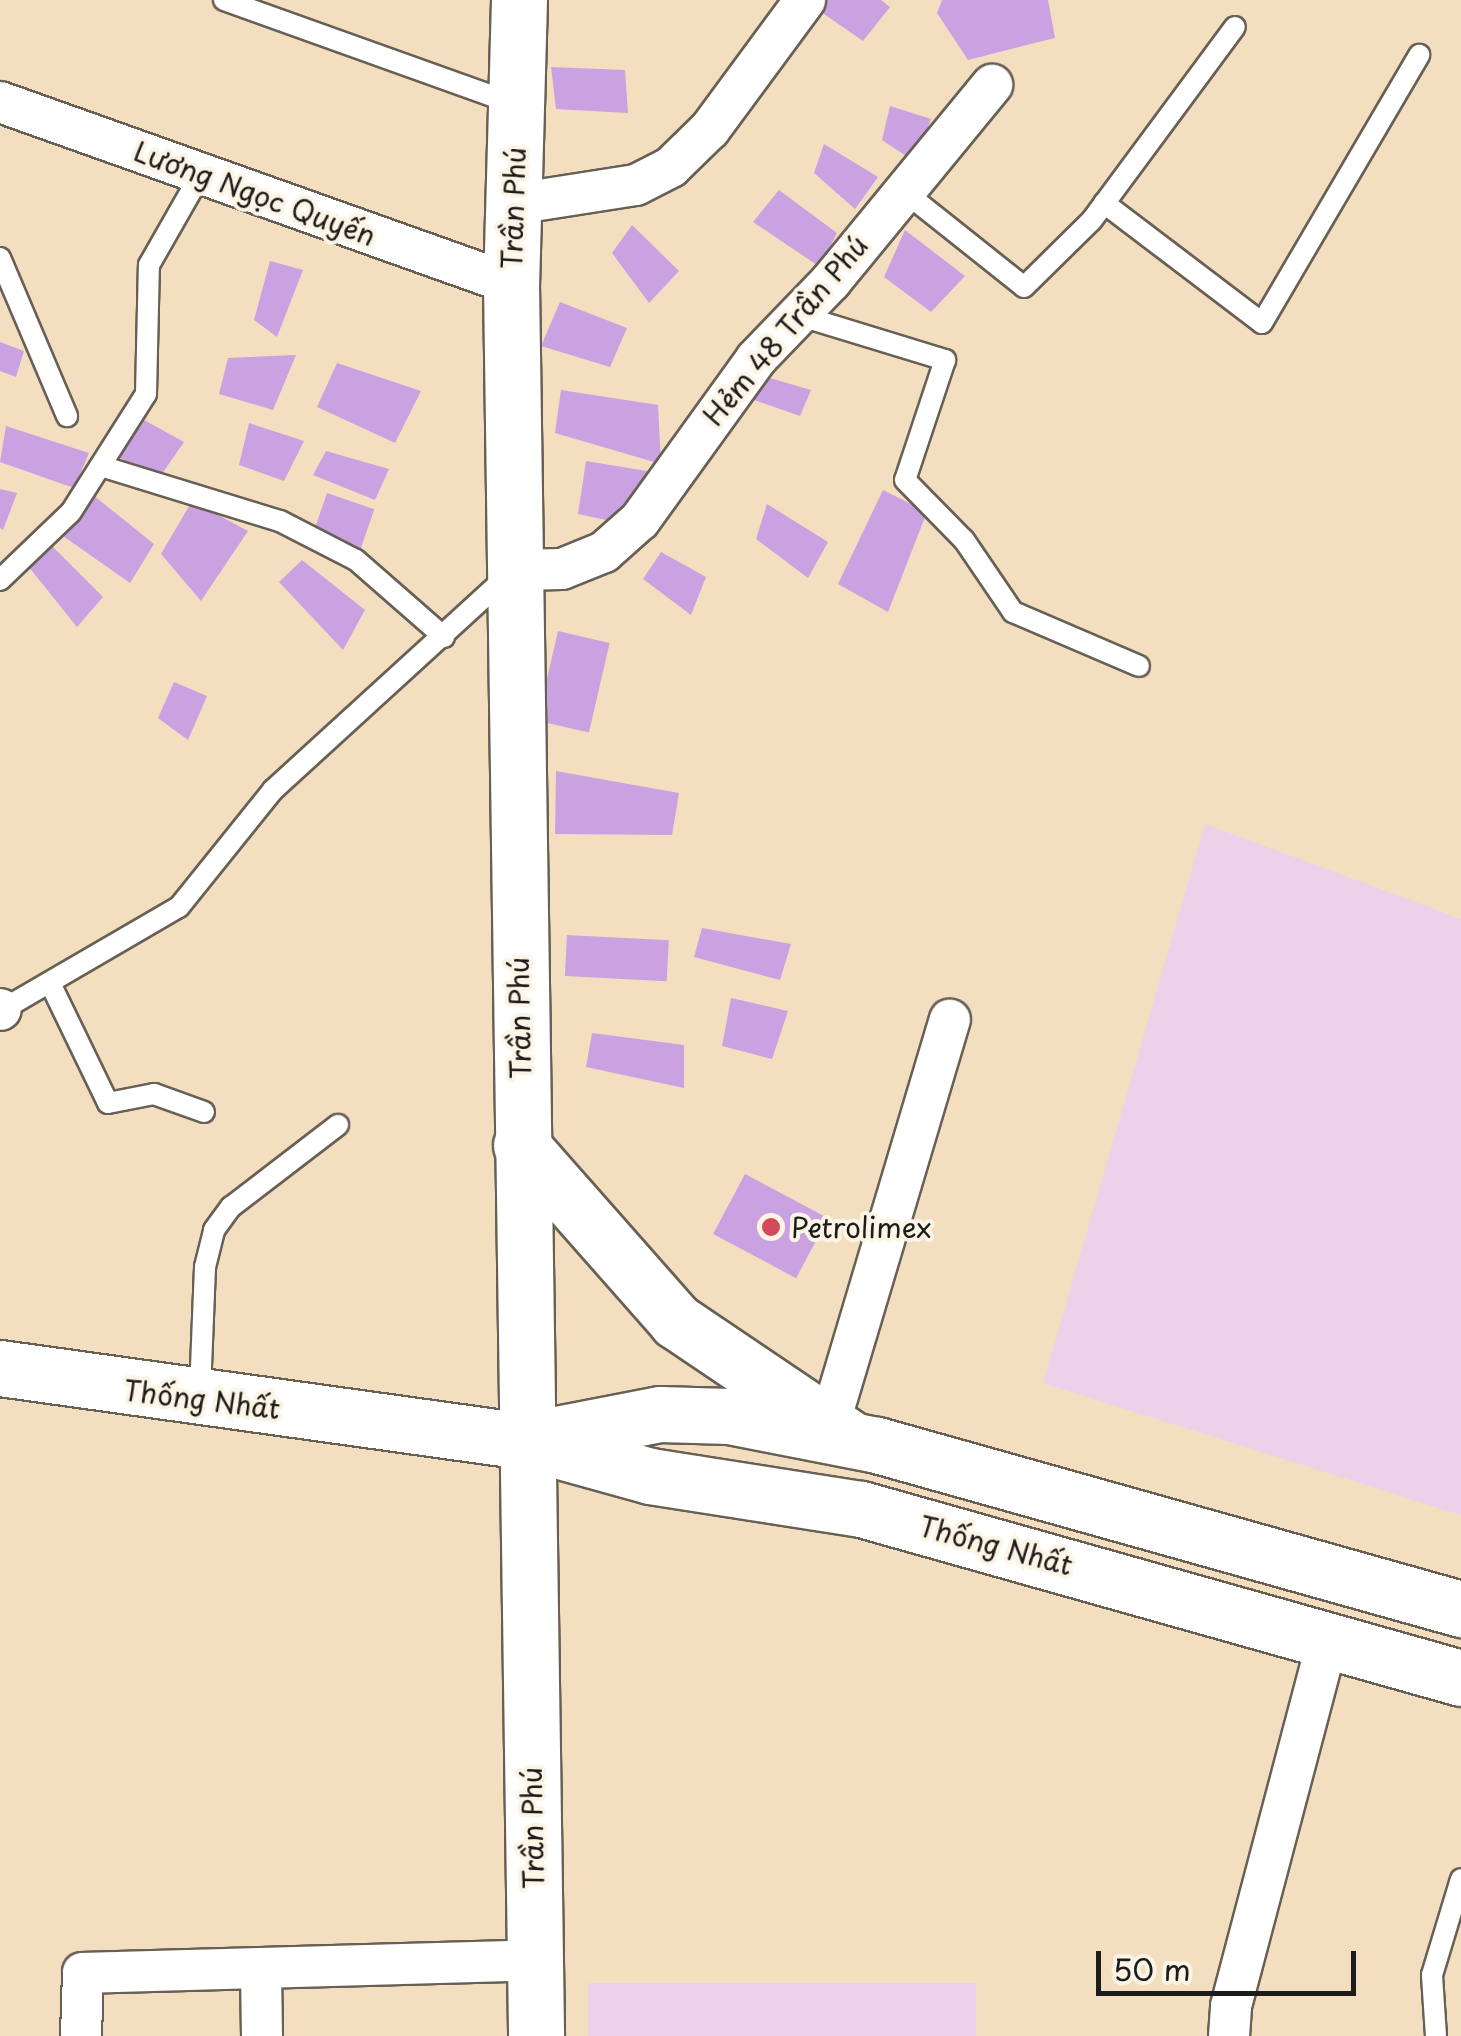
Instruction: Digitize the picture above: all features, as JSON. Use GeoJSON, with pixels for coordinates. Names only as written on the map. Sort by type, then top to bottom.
{"type":"FeatureCollection","features":[{"type":"Feature","properties":{"kind":"main road","name":"Trần Phú"},"geometry":{"type":"LineString","coordinates":[[483,0],[514,204],[493,278]]}},
{"type":"Feature","properties":{"kind":"main road","name":"Trần Phú"},"geometry":{"type":"LineString","coordinates":[[519,0],[499,98],[480,603],[508,1439],[517,1960],[536,2036]]}},
{"type":"Feature","properties":{"kind":"main road","name":"Trần Phú"},"geometry":{"type":"LineString","coordinates":[[480,603],[520,1145],[508,1439]]}},
{"type":"Feature","properties":{"kind":"main road"},"geometry":{"type":"LineString","coordinates":[[520,1145],[676,1321],[852,1436],[861,1509]]}},
{"type":"Feature","properties":{"kind":"main road","name":"Thống Nhất"},"geometry":{"type":"LineString","coordinates":[[0,1368],[200,1399],[508,1439],[650,1476],[861,1509],[1461,1678]]}},
{"type":"Feature","properties":{"kind":"main road","name":"Thống Nhất"},"geometry":{"type":"LineString","coordinates":[[508,1439],[690,1413],[852,1436],[1351,1574],[1461,1609]]}},
{"type":"Feature","properties":{"kind":"main road"},"geometry":{"type":"LineString","coordinates":[[1328,1638],[1351,1574]]}},
{"type":"Feature","properties":{"kind":"main road","name":"Trần Phú"},"geometry":{"type":"LineString","coordinates":[[500,2036],[517,1960]]}},
{"type":"Feature","properties":{"kind":"street"},"geometry":{"type":"LineString","coordinates":[[514,204],[636,185],[671,167],[710,129],[806,0]]}},
{"type":"Feature","properties":{"kind":"street","name":"Hẻm 48 Trần Phú"},"geometry":{"type":"LineString","coordinates":[[480,603],[604,552],[640,520],[756,359],[798,316],[901,189],[992,86]]}},
{"type":"Feature","properties":{"kind":"street","name":"Lương Ngọc Quyến"},"geometry":{"type":"LineString","coordinates":[[0,102],[493,278]]}},
{"type":"Feature","properties":{"kind":"street"},"geometry":{"type":"LineString","coordinates":[[852,1436],[950,1020]]}},
{"type":"Feature","properties":{"kind":"street"},"geometry":{"type":"LineString","coordinates":[[1229,2036],[1231,2006],[1328,1638]]}},
{"type":"Feature","properties":{"kind":"street"},"geometry":{"type":"LineString","coordinates":[[81,2036],[83,1973],[261,1972],[517,1960]]}},
{"type":"Feature","properties":{"kind":"street"},"geometry":{"type":"LineString","coordinates":[[261,1972],[262,2036]]}},
{"type":"Feature","properties":{"kind":"lane"},"geometry":{"type":"LineString","coordinates":[[224,0],[499,98]]}},
{"type":"Feature","properties":{"kind":"lane"},"geometry":{"type":"LineString","coordinates":[[901,189],[1024,288],[1104,203],[1236,27]]}},
{"type":"Feature","properties":{"kind":"lane"},"geometry":{"type":"LineString","coordinates":[[1104,203],[1262,323],[1419,55]]}},
{"type":"Feature","properties":{"kind":"lane"},"geometry":{"type":"LineString","coordinates":[[0,580],[72,512],[104,467],[146,394],[149,265],[202,174]]}},
{"type":"Feature","properties":{"kind":"lane"},"geometry":{"type":"LineString","coordinates":[[0,258],[67,416]]}},
{"type":"Feature","properties":{"kind":"lane"},"geometry":{"type":"LineString","coordinates":[[798,316],[945,360],[905,480],[964,540],[1014,612],[1139,666]]}},
{"type":"Feature","properties":{"kind":"lane"},"geometry":{"type":"LineString","coordinates":[[0,1010],[179,908],[273,790],[480,603],[356,560],[280,521],[104,467]]}},
{"type":"Feature","properties":{"kind":"lane"},"geometry":{"type":"LineString","coordinates":[[50,983],[108,1104],[154,1094],[204,1112]]}},
{"type":"Feature","properties":{"kind":"lane"},"geometry":{"type":"LineString","coordinates":[[200,1399],[205,1267],[214,1230],[231,1207],[338,1125]]}},
{"type":"Feature","properties":{"kind":"lane"},"geometry":{"type":"LineString","coordinates":[[1436,2036],[1432,1976],[1461,1879]]}},
{"type":"Feature","properties":{"kind":"shaded area"},"geometry":{"type":"Polygon","coordinates":[[[1205,824],[1461,919],[1461,1515],[1043,1383],[1205,824]]]}},
{"type":"Feature","properties":{"kind":"shaded area"},"geometry":{"type":"Polygon","coordinates":[[[588,1983],[976,1983],[976,2036],[588,2036],[588,1983]]]}},
{"type":"Feature","properties":{"kind":"building"},"geometry":{"type":"Polygon","coordinates":[[[815,0],[881,0],[890,7],[863,41],[811,5],[815,0]]]}},
{"type":"Feature","properties":{"kind":"building"},"geometry":{"type":"Polygon","coordinates":[[[942,0],[1048,0],[1055,38],[968,60],[937,13],[942,0]]]}},
{"type":"Feature","properties":{"kind":"building"},"geometry":{"type":"Polygon","coordinates":[[[551,67],[625,70],[628,113],[556,109],[551,67]]]}},
{"type":"Feature","properties":{"kind":"building"},"geometry":{"type":"Polygon","coordinates":[[[890,106],[931,119],[915,162],[882,140],[890,106]]]}},
{"type":"Feature","properties":{"kind":"building"},"geometry":{"type":"Polygon","coordinates":[[[824,144],[878,177],[855,209],[814,173],[824,144]]]}},
{"type":"Feature","properties":{"kind":"building"},"geometry":{"type":"Polygon","coordinates":[[[779,190],[837,233],[820,267],[753,222],[779,190]]]}},
{"type":"Feature","properties":{"kind":"building"},"geometry":{"type":"Polygon","coordinates":[[[632,225],[679,271],[649,303],[612,253],[632,225]]]}},
{"type":"Feature","properties":{"kind":"building"},"geometry":{"type":"Polygon","coordinates":[[[905,230],[965,276],[931,312],[884,277],[905,230]]]}},
{"type":"Feature","properties":{"kind":"building"},"geometry":{"type":"Polygon","coordinates":[[[270,261],[303,270],[277,337],[254,320],[270,261]]]}},
{"type":"Feature","properties":{"kind":"building"},"geometry":{"type":"Polygon","coordinates":[[[560,302],[627,328],[610,367],[541,346],[560,302]]]}},
{"type":"Feature","properties":{"kind":"building"},"geometry":{"type":"Polygon","coordinates":[[[0,342],[24,351],[16,377],[0,371],[0,342]]]}},
{"type":"Feature","properties":{"kind":"building"},"geometry":{"type":"Polygon","coordinates":[[[296,355],[273,410],[219,394],[228,358],[296,355]]]}},
{"type":"Feature","properties":{"kind":"building"},"geometry":{"type":"Polygon","coordinates":[[[337,363],[421,391],[395,443],[317,407],[337,363]]]}},
{"type":"Feature","properties":{"kind":"building"},"geometry":{"type":"Polygon","coordinates":[[[749,372],[811,390],[800,416],[737,394],[749,372]]]}},
{"type":"Feature","properties":{"kind":"building"},"geometry":{"type":"Polygon","coordinates":[[[561,390],[658,405],[661,464],[555,433],[561,390]]]}},
{"type":"Feature","properties":{"kind":"building"},"geometry":{"type":"Polygon","coordinates":[[[137,416],[184,442],[157,481],[116,455],[137,416]]]}},
{"type":"Feature","properties":{"kind":"building"},"geometry":{"type":"Polygon","coordinates":[[[249,423],[304,441],[284,481],[239,465],[249,423]]]}},
{"type":"Feature","properties":{"kind":"building"},"geometry":{"type":"Polygon","coordinates":[[[6,426],[89,453],[74,488],[0,462],[6,426]]]}},
{"type":"Feature","properties":{"kind":"building"},"geometry":{"type":"Polygon","coordinates":[[[326,451],[389,469],[375,500],[313,475],[326,451]]]}},
{"type":"Feature","properties":{"kind":"building"},"geometry":{"type":"Polygon","coordinates":[[[586,461],[653,472],[634,526],[578,514],[586,461]]]}},
{"type":"Feature","properties":{"kind":"building"},"geometry":{"type":"Polygon","coordinates":[[[0,489],[17,493],[3,530],[0,528],[0,489]]]}},
{"type":"Feature","properties":{"kind":"building"},"geometry":{"type":"Polygon","coordinates":[[[883,490],[927,512],[888,612],[838,584],[883,490]]]}},
{"type":"Feature","properties":{"kind":"building"},"geometry":{"type":"Polygon","coordinates":[[[327,493],[374,509],[359,553],[312,536],[327,493]]]}},
{"type":"Feature","properties":{"kind":"building"},"geometry":{"type":"Polygon","coordinates":[[[93,495],[154,544],[130,583],[63,536],[93,495]]]}},
{"type":"Feature","properties":{"kind":"building"},"geometry":{"type":"Polygon","coordinates":[[[192,501],[248,531],[201,601],[161,554],[192,501]]]}},
{"type":"Feature","properties":{"kind":"building"},"geometry":{"type":"Polygon","coordinates":[[[767,504],[828,542],[808,578],[756,539],[767,504]]]}},
{"type":"Feature","properties":{"kind":"building"},"geometry":{"type":"Polygon","coordinates":[[[42,536],[103,597],[77,627],[16,551],[42,536]]]}},
{"type":"Feature","properties":{"kind":"building"},"geometry":{"type":"Polygon","coordinates":[[[661,552],[706,577],[691,615],[643,579],[661,552]]]}},
{"type":"Feature","properties":{"kind":"building"},"geometry":{"type":"Polygon","coordinates":[[[302,560],[365,610],[343,650],[279,582],[302,560]]]}},
{"type":"Feature","properties":{"kind":"building"},"geometry":{"type":"Polygon","coordinates":[[[558,631],[610,643],[589,733],[537,721],[558,631]]]}},
{"type":"Feature","properties":{"kind":"building"},"geometry":{"type":"Polygon","coordinates":[[[174,682],[207,696],[188,740],[158,718],[174,682]]]}},
{"type":"Feature","properties":{"kind":"building"},"geometry":{"type":"Polygon","coordinates":[[[556,771],[679,793],[672,835],[555,834],[556,771]]]}},
{"type":"Feature","properties":{"kind":"building"},"geometry":{"type":"Polygon","coordinates":[[[702,928],[791,944],[780,980],[694,957],[702,928]]]}},
{"type":"Feature","properties":{"kind":"building"},"geometry":{"type":"Polygon","coordinates":[[[567,935],[669,940],[667,981],[565,976],[567,935]]]}},
{"type":"Feature","properties":{"kind":"building"},"geometry":{"type":"Polygon","coordinates":[[[731,998],[788,1011],[772,1059],[722,1046],[731,998]]]}},
{"type":"Feature","properties":{"kind":"building"},"geometry":{"type":"Polygon","coordinates":[[[592,1033],[684,1045],[684,1088],[586,1067],[592,1033]]]}},
{"type":"Feature","properties":{"kind":"building","name":"Petrolimex"},"geometry":{"type":"Polygon","coordinates":[[[745,1174],[828,1218],[796,1278],[713,1234],[745,1174]]]}},
{"type":"Feature","properties":{"kind":"place","name":"Petrolimex"},"geometry":{"type":"Point","coordinates":[771,1227]}}]}
